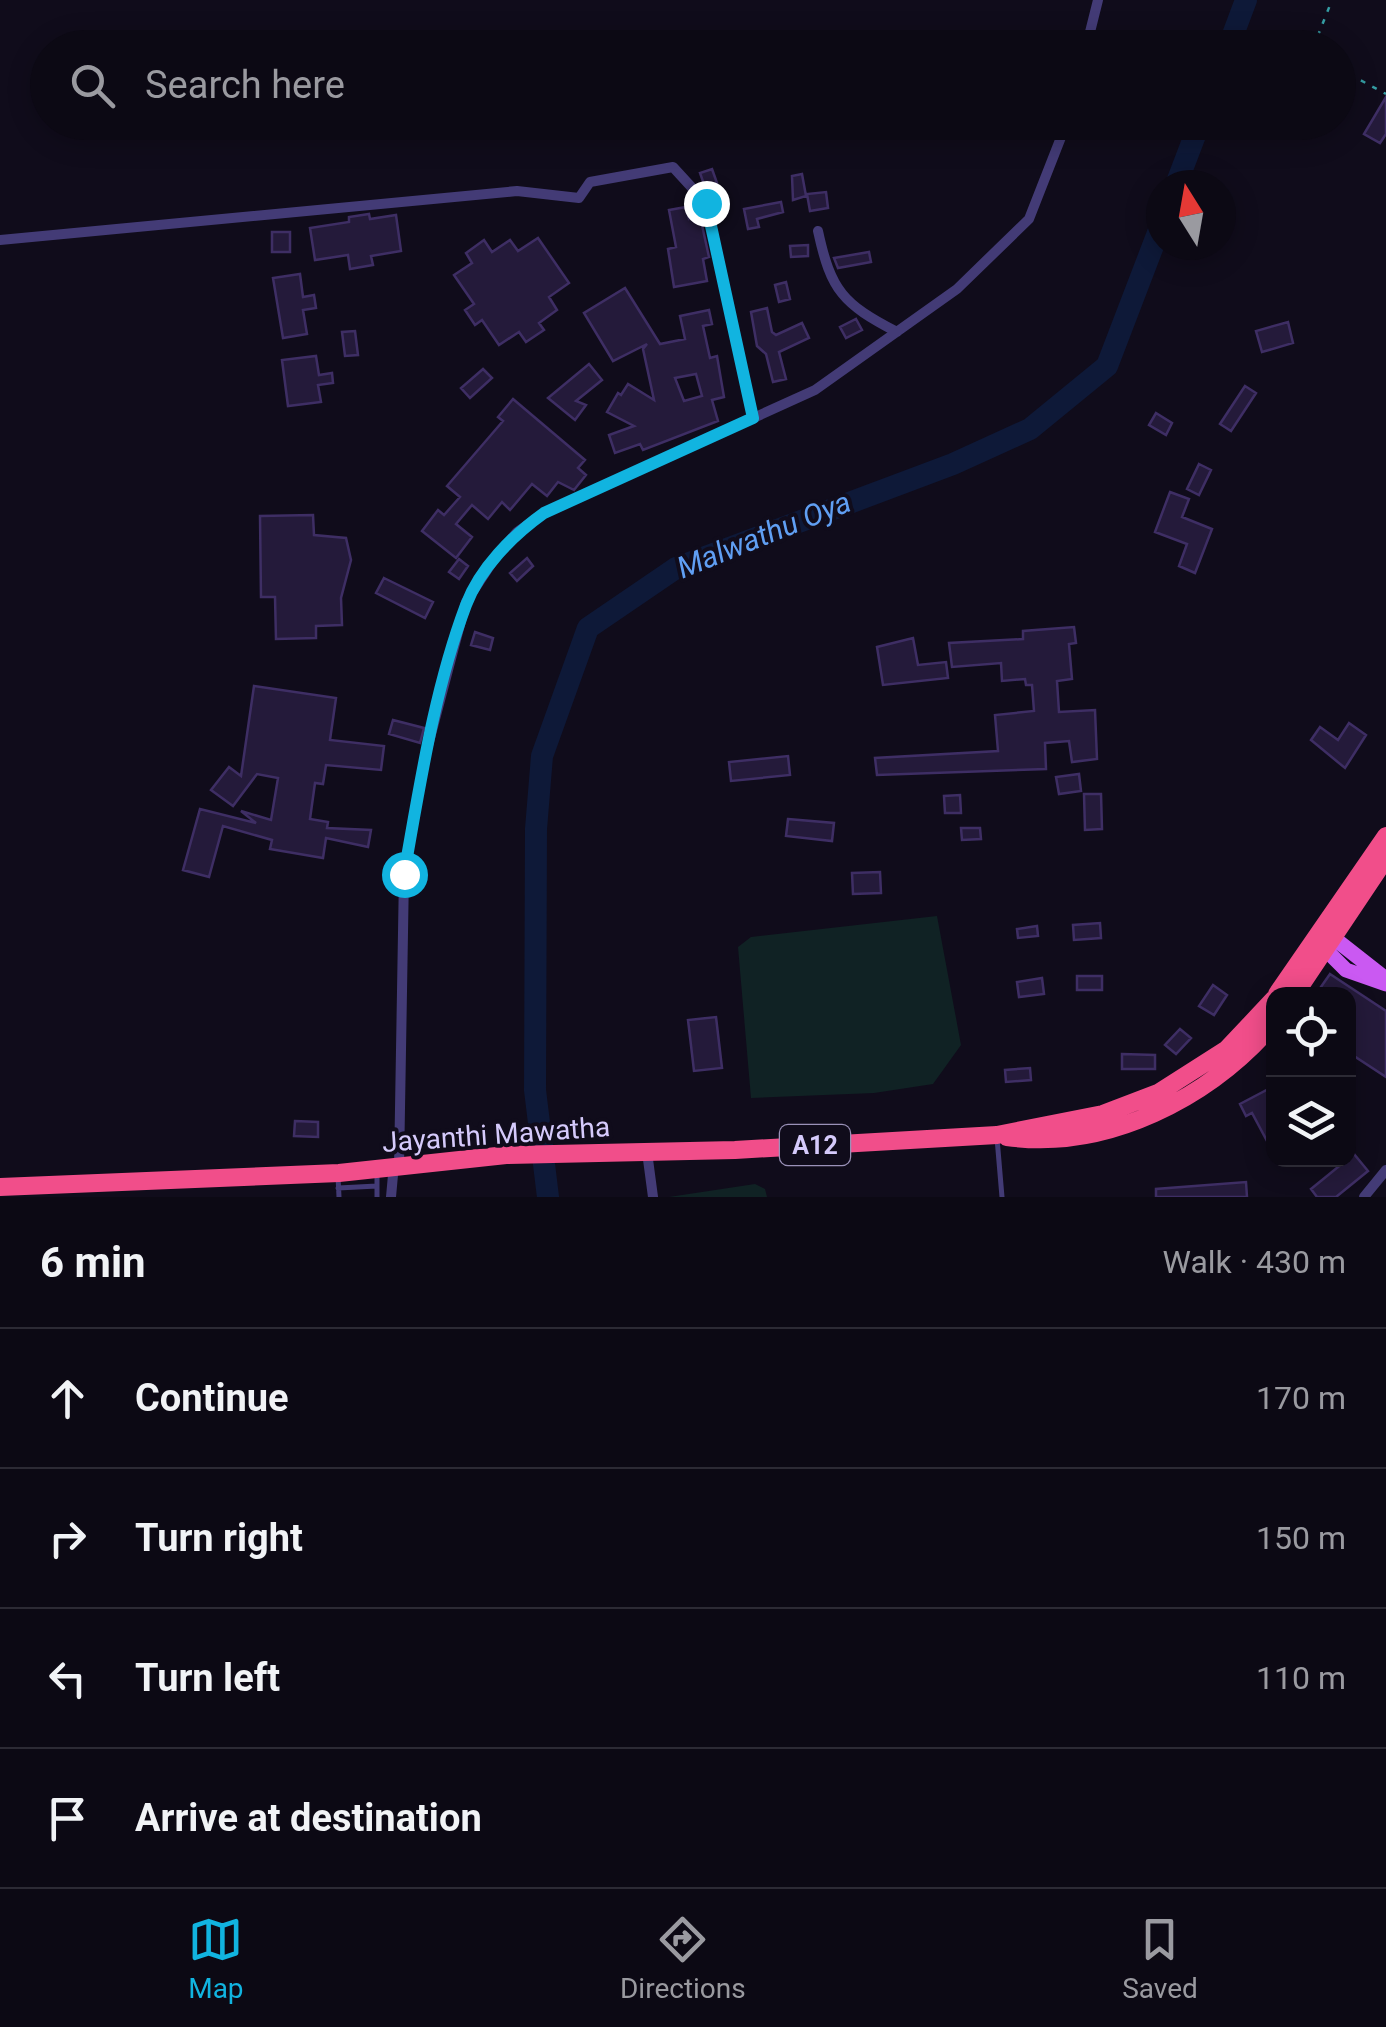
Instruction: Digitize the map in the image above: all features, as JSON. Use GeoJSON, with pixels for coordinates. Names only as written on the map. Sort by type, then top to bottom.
{"type":"FeatureCollection","features":[{"type":"Feature","properties":{"kind":"highway","name":"Jayanthi Mawatha"},"geometry":{"type":"LineString","coordinates":[[1300,987],[1386,836]]}},
{"type":"Feature","properties":{"kind":"highway","name":"Jayanthi Mawatha"},"geometry":{"type":"LineString","coordinates":[[1284,987],[1353,909],[1386,858]]}},
{"type":"Feature","properties":{"kind":"highway","name":"Jayanthi Mawatha"},"geometry":{"type":"LineString","coordinates":[[996,1135],[1103,1114],[1158,1093],[1227,1049],[1266,1008]]}},
{"type":"Feature","properties":{"kind":"highway","name":"Jayanthi Mawatha"},"geometry":{"type":"LineString","coordinates":[[0,1187],[338,1180],[458,1160],[996,1135],[1054,1139],[1156,1113],[1216,1076],[1266,1030]]}},
{"type":"Feature","properties":{"kind":"main road"},"geometry":{"type":"LineString","coordinates":[[1353,909],[1352,934],[1359,954]]}},
{"type":"Feature","properties":{"kind":"main road"},"geometry":{"type":"LineString","coordinates":[[1324,939],[1359,954],[1386,982]]}},
{"type":"Feature","properties":{"kind":"main road"},"geometry":{"type":"LineString","coordinates":[[1324,939],[1346,970]]}},
{"type":"Feature","properties":{"kind":"main road"},"geometry":{"type":"LineString","coordinates":[[1308,975],[1346,970],[1386,982]]}},
{"type":"Feature","properties":{"kind":"street"},"geometry":{"type":"LineString","coordinates":[[1090,30],[1098,0]]}},
{"type":"Feature","properties":{"kind":"street"},"geometry":{"type":"LineString","coordinates":[[391,1197],[386,1174],[404,874],[425,757],[466,602],[517,532],[544,513],[815,390],[958,290],[1029,218],[1060,140]]}},
{"type":"Feature","properties":{"kind":"street"},"geometry":{"type":"LineString","coordinates":[[0,240],[517,191],[579,198],[590,182],[673,167],[706,203],[753,418]]}},
{"type":"Feature","properties":{"kind":"street"},"geometry":{"type":"LineString","coordinates":[[818,231],[828,275],[837,292],[864,315],[897,332]]}},
{"type":"Feature","properties":{"kind":"street"},"geometry":{"type":"LineString","coordinates":[[640,1152],[653,1197]]}},
{"type":"Feature","properties":{"kind":"street"},"geometry":{"type":"LineString","coordinates":[[1364,1197],[1386,1170]]}},
{"type":"Feature","properties":{"kind":"lane"},"geometry":{"type":"LineString","coordinates":[[996,1135],[1002,1197]]}},
{"type":"Feature","properties":{"kind":"lane"},"geometry":{"type":"LineString","coordinates":[[376,1197],[386,1174]]}},
{"type":"Feature","properties":{"kind":"lane"},"geometry":{"type":"LineString","coordinates":[[338,1180],[339,1197]]}},
{"type":"Feature","properties":{"kind":"path"},"geometry":{"type":"LineString","coordinates":[[1321,30],[1332,0]]}},
{"type":"Feature","properties":{"kind":"path"},"geometry":{"type":"LineString","coordinates":[[1356,78],[1386,94]]}},
{"type":"Feature","properties":{"kind":"shaded area"},"geometry":{"type":"Polygon","coordinates":[[[937,916],[961,1045],[933,1084],[874,1093],[751,1098],[738,947],[751,937],[937,916]]]}},
{"type":"Feature","properties":{"kind":"shaded area"},"geometry":{"type":"Polygon","coordinates":[[[755,1184],[765,1189],[767,1197],[669,1197],[755,1184]]]}},
{"type":"Feature","properties":{"kind":"building"},"geometry":{"type":"Polygon","coordinates":[[[1386,97],[1386,134],[1380,143],[1364,134],[1386,97]]]}},
{"type":"Feature","properties":{"kind":"building"},"geometry":{"type":"Polygon","coordinates":[[[712,169],[717,183],[705,187],[700,173],[712,169]]]}},
{"type":"Feature","properties":{"kind":"building"},"geometry":{"type":"Polygon","coordinates":[[[802,174],[806,196],[793,200],[792,176],[802,174]]]}},
{"type":"Feature","properties":{"kind":"building"},"geometry":{"type":"Polygon","coordinates":[[[826,192],[828,208],[810,211],[807,194],[826,192]]]}},
{"type":"Feature","properties":{"kind":"building"},"geometry":{"type":"Polygon","coordinates":[[[781,202],[783,212],[757,219],[759,227],[748,229],[744,209],[781,202]]]}},
{"type":"Feature","properties":{"kind":"building"},"geometry":{"type":"Polygon","coordinates":[[[686,207],[689,219],[700,216],[709,257],[703,259],[707,281],[674,287],[668,249],[676,247],[669,210],[686,207]]]}},
{"type":"Feature","properties":{"kind":"building"},"geometry":{"type":"Polygon","coordinates":[[[369,214],[370,219],[396,215],[401,251],[371,256],[373,265],[350,269],[348,255],[315,260],[310,228],[349,222],[349,217],[369,214]]]}},
{"type":"Feature","properties":{"kind":"building"},"geometry":{"type":"Polygon","coordinates":[[[272,232],[290,232],[290,252],[272,252],[272,232]]]}},
{"type":"Feature","properties":{"kind":"building"},"geometry":{"type":"Polygon","coordinates":[[[538,238],[569,283],[549,297],[557,310],[539,323],[544,330],[526,342],[519,332],[499,345],[482,320],[475,325],[465,310],[474,304],[454,275],[472,263],[466,253],[484,240],[492,252],[510,240],[518,251],[538,238]]]}},
{"type":"Feature","properties":{"kind":"building"},"geometry":{"type":"Polygon","coordinates":[[[808,245],[808,256],[791,257],[790,246],[808,245]]]}},
{"type":"Feature","properties":{"kind":"building"},"geometry":{"type":"Polygon","coordinates":[[[869,252],[871,262],[838,268],[834,258],[869,252]]]}},
{"type":"Feature","properties":{"kind":"building"},"geometry":{"type":"Polygon","coordinates":[[[300,274],[303,297],[314,295],[316,308],[303,310],[307,334],[283,338],[273,278],[300,274]]]}},
{"type":"Feature","properties":{"kind":"building"},"geometry":{"type":"Polygon","coordinates":[[[786,282],[790,299],[779,302],[775,285],[786,282]]]}},
{"type":"Feature","properties":{"kind":"building"},"geometry":{"type":"Polygon","coordinates":[[[625,288],[660,344],[685,339],[680,316],[709,310],[712,324],[703,326],[710,358],[717,356],[724,397],[712,400],[718,421],[643,450],[640,444],[615,453],[609,435],[634,426],[607,412],[618,393],[621,395],[628,384],[654,400],[643,349],[647,344],[613,361],[584,313],[625,288]],[[696,374],[675,378],[684,401],[702,396],[696,374]]]}},
{"type":"Feature","properties":{"kind":"building"},"geometry":{"type":"Polygon","coordinates":[[[767,308],[776,335],[802,323],[809,338],[779,352],[786,379],[773,382],[766,354],[757,346],[751,312],[767,308]]]}},
{"type":"Feature","properties":{"kind":"building"},"geometry":{"type":"Polygon","coordinates":[[[856,319],[862,330],[846,338],[840,327],[856,319]]]}},
{"type":"Feature","properties":{"kind":"building"},"geometry":{"type":"Polygon","coordinates":[[[1288,322],[1293,343],[1262,352],[1256,331],[1288,322]]]}},
{"type":"Feature","properties":{"kind":"building"},"geometry":{"type":"Polygon","coordinates":[[[355,331],[358,355],[345,356],[342,332],[355,331]]]}},
{"type":"Feature","properties":{"kind":"building"},"geometry":{"type":"Polygon","coordinates":[[[316,356],[319,375],[332,373],[333,383],[318,385],[321,402],[288,406],[282,360],[316,356]]]}},
{"type":"Feature","properties":{"kind":"building"},"geometry":{"type":"Polygon","coordinates":[[[589,364],[602,380],[576,401],[586,405],[575,420],[548,398],[589,364]]]}},
{"type":"Feature","properties":{"kind":"building"},"geometry":{"type":"Polygon","coordinates":[[[483,369],[492,378],[470,398],[461,388],[483,369]]]}},
{"type":"Feature","properties":{"kind":"building"},"geometry":{"type":"Polygon","coordinates":[[[1245,386],[1256,393],[1231,431],[1220,424],[1245,386]]]}},
{"type":"Feature","properties":{"kind":"building"},"geometry":{"type":"Polygon","coordinates":[[[513,399],[585,460],[578,468],[586,475],[574,490],[558,482],[547,496],[532,484],[510,510],[502,502],[488,519],[472,505],[456,524],[472,537],[456,558],[422,531],[438,510],[444,515],[460,497],[447,486],[503,421],[498,417],[513,399]]]}},
{"type":"Feature","properties":{"kind":"building"},"geometry":{"type":"Polygon","coordinates":[[[1156,413],[1172,423],[1166,435],[1149,425],[1156,413]]]}},
{"type":"Feature","properties":{"kind":"building"},"geometry":{"type":"Polygon","coordinates":[[[1199,464],[1211,470],[1199,495],[1187,489],[1199,464]]]}},
{"type":"Feature","properties":{"kind":"building"},"geometry":{"type":"Polygon","coordinates":[[[1170,492],[1189,499],[1182,517],[1212,529],[1195,573],[1179,566],[1187,544],[1155,532],[1170,492]]]}},
{"type":"Feature","properties":{"kind":"building"},"geometry":{"type":"Polygon","coordinates":[[[313,515],[314,535],[346,538],[351,560],[341,598],[342,625],[316,626],[316,638],[276,639],[275,597],[261,597],[260,516],[313,515]]]}},
{"type":"Feature","properties":{"kind":"building"},"geometry":{"type":"Polygon","coordinates":[[[527,558],[533,566],[517,581],[510,573],[527,558]]]}},
{"type":"Feature","properties":{"kind":"building"},"geometry":{"type":"Polygon","coordinates":[[[459,559],[468,566],[459,579],[449,572],[459,559]]]}},
{"type":"Feature","properties":{"kind":"building"},"geometry":{"type":"Polygon","coordinates":[[[384,578],[433,602],[425,618],[376,593],[384,578]]]}},
{"type":"Feature","properties":{"kind":"building"},"geometry":{"type":"Polygon","coordinates":[[[1074,627],[1076,643],[1069,644],[1072,679],[1057,681],[1059,712],[1095,710],[1097,759],[1072,762],[1069,741],[1045,743],[1046,769],[877,775],[875,758],[998,751],[995,715],[1034,711],[1032,685],[1026,685],[1025,679],[1002,681],[1001,663],[952,667],[949,643],[1023,639],[1023,631],[1074,627]]]}},
{"type":"Feature","properties":{"kind":"building"},"geometry":{"type":"Polygon","coordinates":[[[475,632],[493,638],[490,650],[471,645],[475,632]]]}},
{"type":"Feature","properties":{"kind":"building"},"geometry":{"type":"Polygon","coordinates":[[[913,638],[918,665],[946,662],[948,678],[883,685],[877,647],[913,638]]]}},
{"type":"Feature","properties":{"kind":"building"},"geometry":{"type":"Polygon","coordinates":[[[254,686],[336,698],[330,740],[384,746],[381,770],[326,765],[323,784],[315,783],[310,819],[328,822],[327,828],[371,830],[368,847],[326,838],[323,858],[270,849],[272,840],[223,826],[209,877],[183,870],[200,809],[256,823],[241,811],[271,820],[278,778],[257,774],[233,806],[211,790],[229,767],[241,776],[254,686]]]}},
{"type":"Feature","properties":{"kind":"building"},"geometry":{"type":"Polygon","coordinates":[[[393,720],[424,728],[420,743],[389,734],[393,720]]]}},
{"type":"Feature","properties":{"kind":"building"},"geometry":{"type":"Polygon","coordinates":[[[1349,723],[1366,735],[1345,768],[1311,740],[1320,727],[1338,740],[1349,723]]]}},
{"type":"Feature","properties":{"kind":"building"},"geometry":{"type":"Polygon","coordinates":[[[788,756],[790,775],[731,781],[729,762],[788,756]]]}},
{"type":"Feature","properties":{"kind":"building"},"geometry":{"type":"Polygon","coordinates":[[[1079,774],[1081,791],[1059,794],[1056,777],[1079,774]]]}},
{"type":"Feature","properties":{"kind":"building"},"geometry":{"type":"Polygon","coordinates":[[[1084,794],[1101,794],[1102,829],[1085,830],[1084,794]]]}},
{"type":"Feature","properties":{"kind":"building"},"geometry":{"type":"Polygon","coordinates":[[[960,795],[961,813],[945,813],[944,796],[960,795]]]}},
{"type":"Feature","properties":{"kind":"building"},"geometry":{"type":"Polygon","coordinates":[[[788,819],[834,823],[832,841],[786,836],[788,819]]]}},
{"type":"Feature","properties":{"kind":"building"},"geometry":{"type":"Polygon","coordinates":[[[961,828],[980,828],[981,839],[962,840],[961,828]]]}},
{"type":"Feature","properties":{"kind":"building"},"geometry":{"type":"Polygon","coordinates":[[[880,872],[881,893],[853,894],[852,873],[880,872]]]}},
{"type":"Feature","properties":{"kind":"building"},"geometry":{"type":"Polygon","coordinates":[[[1100,923],[1101,938],[1074,940],[1073,925],[1100,923]]]}},
{"type":"Feature","properties":{"kind":"building"},"geometry":{"type":"Polygon","coordinates":[[[1037,926],[1038,936],[1018,938],[1017,929],[1037,926]]]}},
{"type":"Feature","properties":{"kind":"building"},"geometry":{"type":"Polygon","coordinates":[[[1330,974],[1350,987],[1321,987],[1330,974]]]}},
{"type":"Feature","properties":{"kind":"building"},"geometry":{"type":"Polygon","coordinates":[[[1077,976],[1102,976],[1102,990],[1077,990],[1077,976]]]}},
{"type":"Feature","properties":{"kind":"building"},"geometry":{"type":"Polygon","coordinates":[[[1042,978],[1044,994],[1019,997],[1017,982],[1042,978]]]}},
{"type":"Feature","properties":{"kind":"building"},"geometry":{"type":"Polygon","coordinates":[[[1213,985],[1227,995],[1214,1015],[1199,1006],[1213,985]]]}},
{"type":"Feature","properties":{"kind":"building"},"geometry":{"type":"Polygon","coordinates":[[[1356,991],[1386,1011],[1386,1077],[1356,1057],[1356,991]]]}},
{"type":"Feature","properties":{"kind":"building"},"geometry":{"type":"Polygon","coordinates":[[[716,1017],[722,1068],[694,1071],[688,1020],[716,1017]]]}},
{"type":"Feature","properties":{"kind":"building"},"geometry":{"type":"Polygon","coordinates":[[[1180,1029],[1191,1038],[1176,1054],[1165,1045],[1180,1029]]]}},
{"type":"Feature","properties":{"kind":"building"},"geometry":{"type":"Polygon","coordinates":[[[1122,1054],[1155,1055],[1155,1069],[1122,1069],[1122,1054]]]}},
{"type":"Feature","properties":{"kind":"building"},"geometry":{"type":"Polygon","coordinates":[[[1030,1068],[1031,1080],[1006,1082],[1005,1070],[1030,1068]]]}},
{"type":"Feature","properties":{"kind":"building"},"geometry":{"type":"Polygon","coordinates":[[[1266,1090],[1266,1139],[1252,1113],[1246,1116],[1240,1104],[1266,1090]]]}},
{"type":"Feature","properties":{"kind":"building"},"geometry":{"type":"Polygon","coordinates":[[[295,1121],[318,1122],[318,1137],[294,1136],[295,1121]]]}},
{"type":"Feature","properties":{"kind":"building"},"geometry":{"type":"Polygon","coordinates":[[[1356,1156],[1368,1171],[1336,1197],[1317,1197],[1311,1189],[1338,1167],[1356,1167],[1356,1156]]]}},
{"type":"Feature","properties":{"kind":"building"},"geometry":{"type":"Polygon","coordinates":[[[1246,1182],[1247,1197],[1156,1197],[1156,1189],[1246,1182]]]}},
{"type":"Feature","properties":{"kind":"waterway","name":"Malwathu Oya"},"geometry":{"type":"LineString","coordinates":[[1235,30],[1246,0]]}},
{"type":"Feature","properties":{"kind":"waterway","name":"Malwathu Oya"},"geometry":{"type":"LineString","coordinates":[[1182,170],[1193,140]]}},
{"type":"Feature","properties":{"kind":"waterway","name":"Malwathu Oya"},"geometry":{"type":"LineString","coordinates":[[548,1197],[535,1090],[536,829],[542,756],[588,628],[676,568],[953,464],[1030,429],[1107,366],[1148,260]]}},
{"type":"Feature","properties":{"kind":"route"},"geometry":{"type":"LineString","coordinates":[[404,874],[425,757],[466,602],[497,555],[517,532],[544,513],[753,418],[706,203]]}}]}
